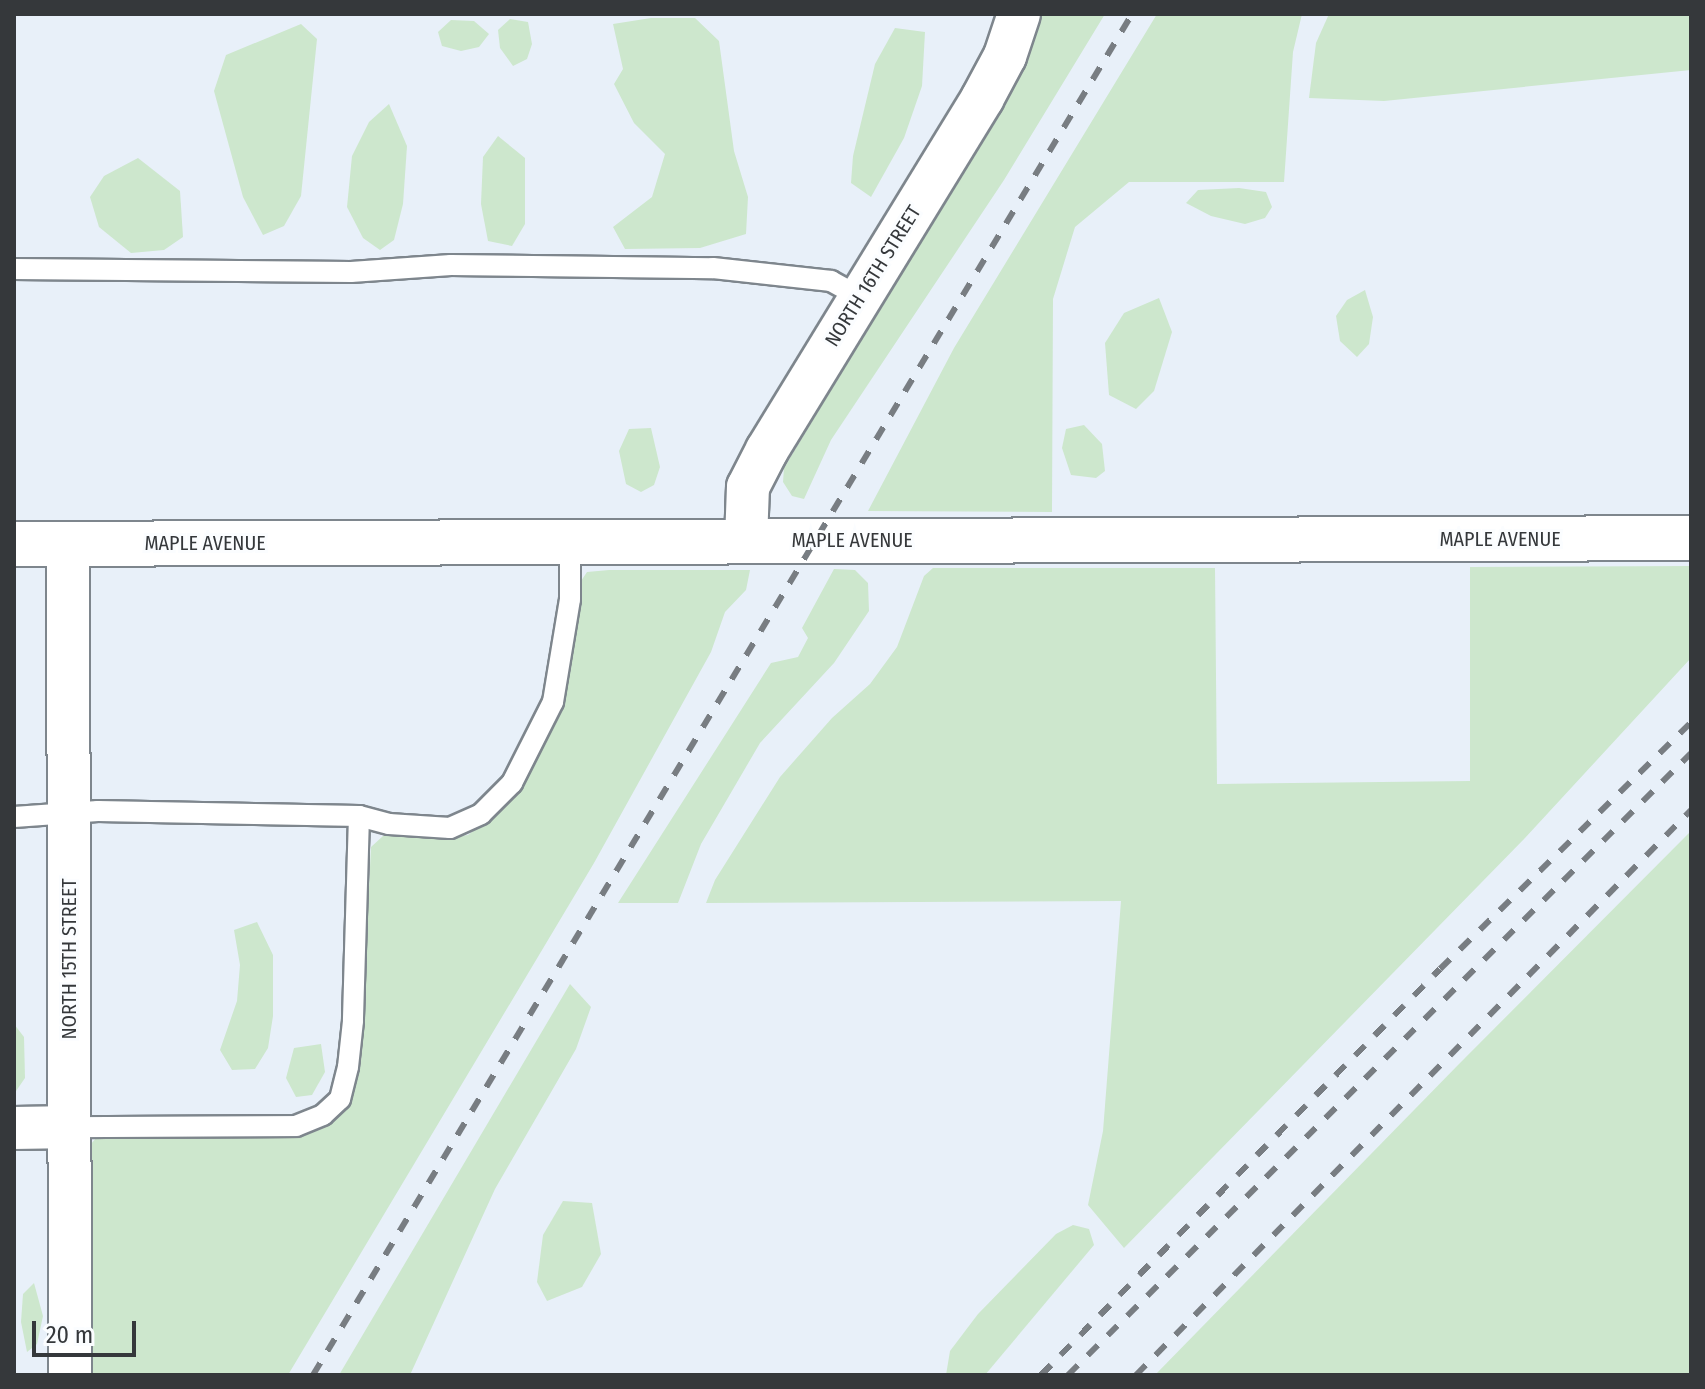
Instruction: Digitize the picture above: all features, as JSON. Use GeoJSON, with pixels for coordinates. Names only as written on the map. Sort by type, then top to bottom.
{"type":"FeatureCollection","features":[{"type":"Feature","properties":{"kind":"main road","name":"MAPLE AVENUE"},"geometry":{"type":"LineString","coordinates":[[14,544],[1691,538]]}},
{"type":"Feature","properties":{"kind":"street","name":"NORTH 16TH STREET"},"geometry":{"type":"LineString","coordinates":[[746,541],[748,487],[982,99],[1005,56],[1019,14]]}},
{"type":"Feature","properties":{"kind":"street","name":"NORTH 15TH STREET"},"geometry":{"type":"LineString","coordinates":[[68,544],[70,1375]]}},
{"type":"Feature","properties":{"kind":"street"},"geometry":{"type":"LineString","coordinates":[[14,1128],[69,1127]]}},
{"type":"Feature","properties":{"kind":"lane"},"geometry":{"type":"LineString","coordinates":[[14,269],[351,272],[451,265],[713,268],[831,281],[844,285],[860,297]]}},
{"type":"Feature","properties":{"kind":"lane"},"geometry":{"type":"LineString","coordinates":[[14,817],[98,811],[359,816],[389,824],[450,828],[481,814],[512,783],[553,702],[570,599],[570,542]]}},
{"type":"Feature","properties":{"kind":"lane"},"geometry":{"type":"LineString","coordinates":[[69,1127],[296,1126],[323,1115],[340,1099],[348,1067],[353,1021],[359,816]]}},
{"type":"Feature","properties":{"kind":"green space"},"geometry":{"type":"Polygon","coordinates":[[[1042,14],[1105,14],[1004,180],[831,440],[804,499],[792,496],[783,482],[784,468],[1016,82],[1042,14]]]}},
{"type":"Feature","properties":{"kind":"green space"},"geometry":{"type":"Polygon","coordinates":[[[1157,14],[1302,14],[1293,52],[1284,182],[1129,182],[1075,227],[1053,299],[1052,512],[868,511],[954,348],[1157,14]]]}},
{"type":"Feature","properties":{"kind":"green space"},"geometry":{"type":"Polygon","coordinates":[[[1329,14],[1691,14],[1691,70],[1384,101],[1309,98],[1316,43],[1329,14]]]}},
{"type":"Feature","properties":{"kind":"green space"},"geometry":{"type":"Polygon","coordinates":[[[651,18],[695,18],[719,41],[734,151],[748,197],[746,234],[700,248],[625,249],[613,227],[652,197],[665,154],[634,123],[614,84],[623,69],[613,24],[651,18]]]}},
{"type":"Feature","properties":{"kind":"green space"},"geometry":{"type":"Polygon","coordinates":[[[510,19],[528,22],[532,44],[527,59],[513,66],[500,48],[498,30],[510,19]]]}},
{"type":"Feature","properties":{"kind":"green space"},"geometry":{"type":"Polygon","coordinates":[[[451,20],[474,21],[489,34],[479,47],[461,51],[442,46],[438,32],[451,20]]]}},
{"type":"Feature","properties":{"kind":"green space"},"geometry":{"type":"Polygon","coordinates":[[[301,24],[317,39],[301,196],[284,226],[263,235],[243,197],[214,91],[226,55],[301,24]]]}},
{"type":"Feature","properties":{"kind":"green space"},"geometry":{"type":"Polygon","coordinates":[[[895,28],[925,32],[922,86],[904,138],[871,197],[851,183],[853,156],[875,64],[895,28]]]}},
{"type":"Feature","properties":{"kind":"green space"},"geometry":{"type":"Polygon","coordinates":[[[389,104],[407,146],[403,204],[394,240],[380,250],[363,238],[347,207],[352,156],[369,122],[389,104]]]}},
{"type":"Feature","properties":{"kind":"green space"},"geometry":{"type":"Polygon","coordinates":[[[498,136],[525,158],[525,224],[512,246],[488,241],[481,204],[483,157],[498,136]]]}},
{"type":"Feature","properties":{"kind":"green space"},"geometry":{"type":"Polygon","coordinates":[[[138,158],[180,191],[183,237],[164,250],[131,253],[99,227],[90,197],[104,176],[138,158]]]}},
{"type":"Feature","properties":{"kind":"green space"},"geometry":{"type":"Polygon","coordinates":[[[1239,188],[1266,192],[1272,207],[1265,218],[1245,224],[1211,216],[1186,203],[1198,190],[1239,188]]]}},
{"type":"Feature","properties":{"kind":"green space"},"geometry":{"type":"Polygon","coordinates":[[[1365,290],[1373,317],[1369,344],[1357,357],[1340,341],[1336,316],[1347,300],[1365,290]]]}},
{"type":"Feature","properties":{"kind":"green space"},"geometry":{"type":"Polygon","coordinates":[[[1159,298],[1172,332],[1154,391],[1136,409],[1109,395],[1105,343],[1124,313],[1159,298]]]}},
{"type":"Feature","properties":{"kind":"green space"},"geometry":{"type":"Polygon","coordinates":[[[1084,425],[1102,444],[1105,471],[1096,478],[1071,475],[1062,448],[1066,429],[1084,425]]]}},
{"type":"Feature","properties":{"kind":"green space"},"geometry":{"type":"Polygon","coordinates":[[[651,428],[660,467],[654,485],[641,492],[626,484],[619,451],[629,429],[651,428]]]}},
{"type":"Feature","properties":{"kind":"green space"},"geometry":{"type":"Polygon","coordinates":[[[1691,566],[1691,658],[1525,838],[1124,1248],[1088,1205],[1103,1131],[1121,901],[706,903],[715,880],[780,777],[832,718],[870,684],[897,647],[924,576],[933,568],[1215,568],[1217,784],[1470,781],[1470,567],[1691,566]]]}},
{"type":"Feature","properties":{"kind":"green space"},"geometry":{"type":"Polygon","coordinates":[[[834,569],[855,570],[868,583],[869,611],[834,663],[760,743],[701,844],[678,903],[618,903],[771,663],[798,657],[808,638],[802,628],[834,569]]]}},
{"type":"Feature","properties":{"kind":"green space"},"geometry":{"type":"Polygon","coordinates":[[[750,570],[746,590],[725,612],[711,652],[594,863],[288,1375],[88,1375],[90,1145],[97,1137],[106,1134],[290,1136],[325,1124],[349,1101],[360,1068],[371,847],[383,836],[395,834],[436,839],[468,835],[496,813],[517,787],[561,705],[581,581],[587,572],[750,570]]]}},
{"type":"Feature","properties":{"kind":"green space"},"geometry":{"type":"Polygon","coordinates":[[[1691,831],[1691,1375],[1155,1375],[1459,1064],[1691,831]]]}},
{"type":"Feature","properties":{"kind":"green space"},"geometry":{"type":"Polygon","coordinates":[[[257,922],[273,955],[273,1016],[268,1048],[255,1069],[232,1070],[220,1050],[237,1001],[240,965],[234,930],[257,922]]]}},
{"type":"Feature","properties":{"kind":"green space"},"geometry":{"type":"Polygon","coordinates":[[[570,984],[591,1007],[576,1049],[495,1189],[410,1375],[339,1375],[570,984]]]}},
{"type":"Feature","properties":{"kind":"green space"},"geometry":{"type":"Polygon","coordinates":[[[14,1024],[24,1037],[25,1078],[14,1094],[14,1024]]]}},
{"type":"Feature","properties":{"kind":"green space"},"geometry":{"type":"Polygon","coordinates":[[[321,1044],[325,1072],[312,1095],[296,1097],[286,1078],[294,1048],[321,1044]]]}},
{"type":"Feature","properties":{"kind":"green space"},"geometry":{"type":"Polygon","coordinates":[[[563,1201],[592,1203],[601,1254],[582,1287],[547,1301],[537,1282],[543,1235],[563,1201]]]}},
{"type":"Feature","properties":{"kind":"green space"},"geometry":{"type":"Polygon","coordinates":[[[1073,1225],[1089,1229],[1094,1245],[985,1375],[946,1375],[950,1351],[978,1314],[1056,1234],[1073,1225]]]}},
{"type":"Feature","properties":{"kind":"green space"},"geometry":{"type":"Polygon","coordinates":[[[34,1283],[43,1316],[37,1344],[27,1352],[21,1322],[23,1294],[34,1283]]]}},
{"type":"Feature","properties":{"kind":"railway"},"geometry":{"type":"LineString","coordinates":[[313,1375],[1132,14]]}},
{"type":"Feature","properties":{"kind":"railway"},"geometry":{"type":"LineString","coordinates":[[1041,1375],[1440,969],[1691,722]]}},
{"type":"Feature","properties":{"kind":"railway"},"geometry":{"type":"LineString","coordinates":[[1068,1375],[1691,753]]}},
{"type":"Feature","properties":{"kind":"railway"},"geometry":{"type":"LineString","coordinates":[[1136,1375],[1691,810]]}}]}
